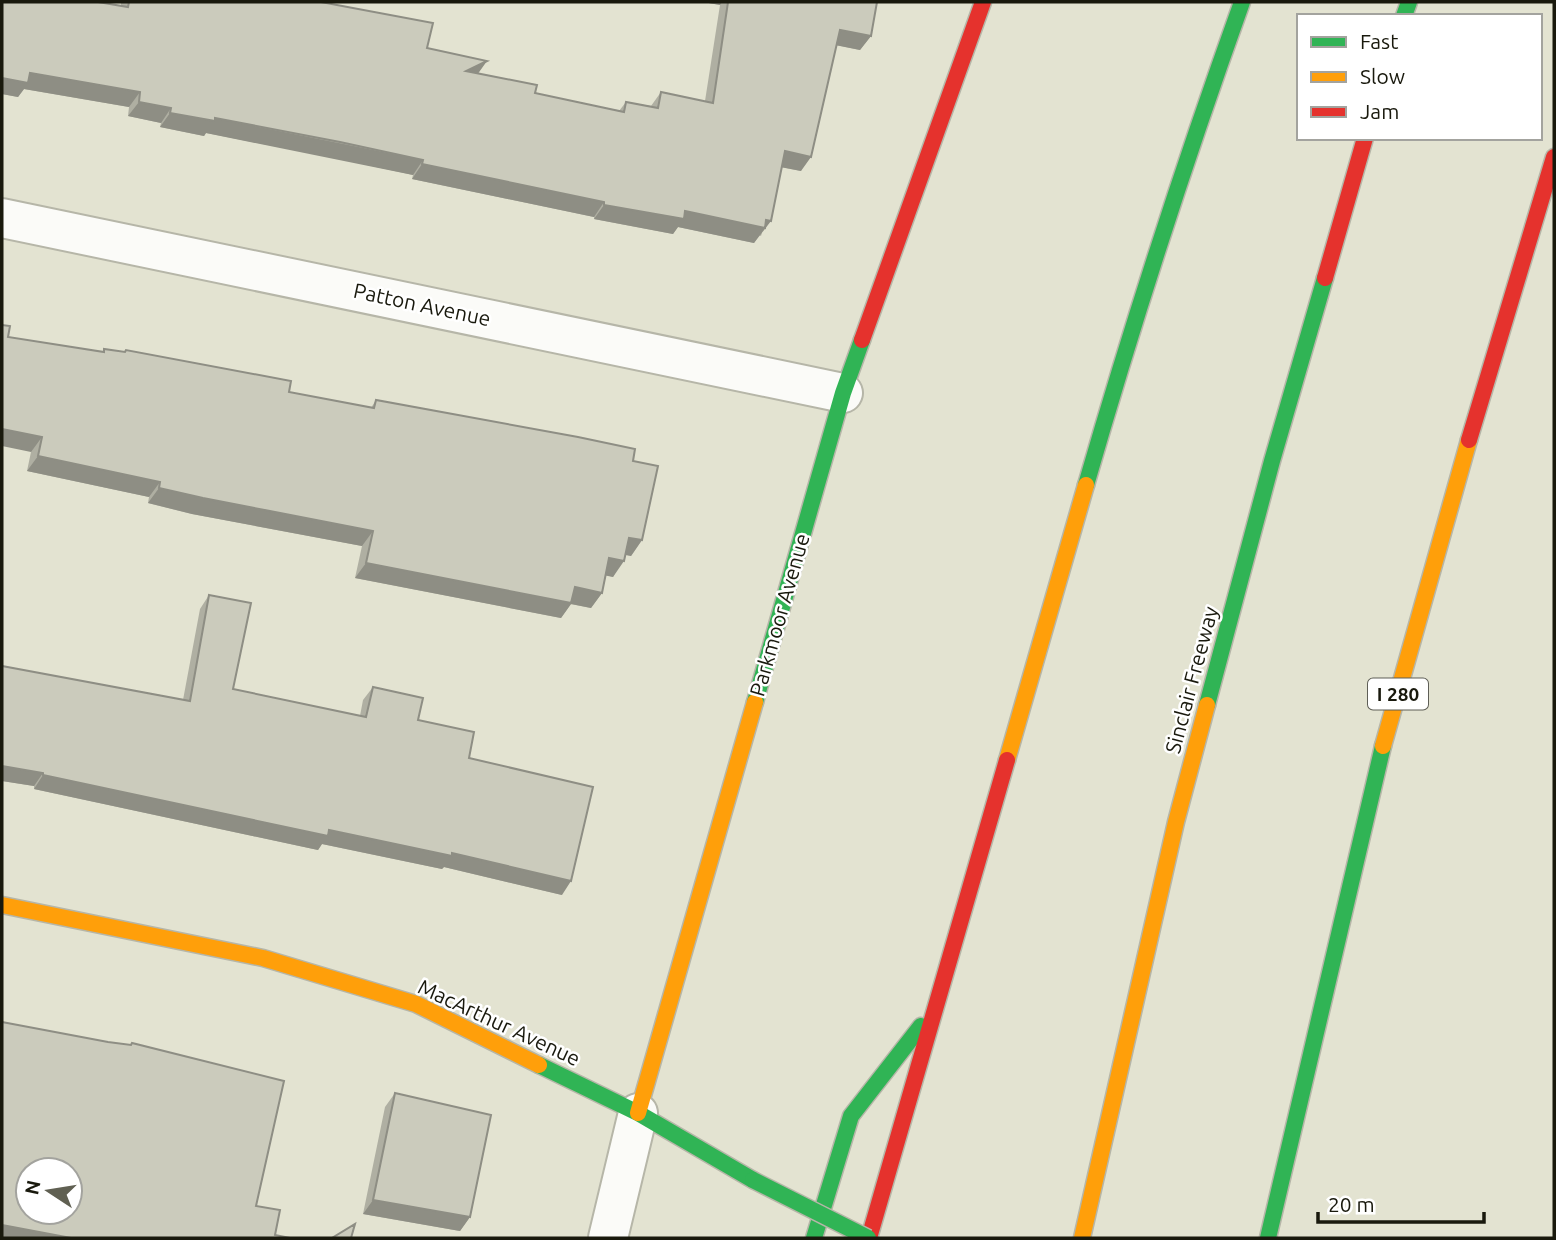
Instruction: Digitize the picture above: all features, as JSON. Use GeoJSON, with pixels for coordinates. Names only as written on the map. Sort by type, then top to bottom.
{"type":"FeatureCollection","features":[{"type":"Feature","properties":{"kind":"main road","name":"Parkmoor Avenue"},"geometry":{"type":"LineString","coordinates":[[638,1113],[843,393],[983,2]]}},
{"type":"Feature","properties":{"kind":"main road"},"geometry":{"type":"LineString","coordinates":[[869,1238],[1119,371],[1192,141],[1242,2]]}},
{"type":"Feature","properties":{"kind":"main road","name":"Sinclair Freeway"},"geometry":{"type":"LineString","coordinates":[[1082,1238],[1176,822],[1272,461],[1364,140]]}},
{"type":"Feature","properties":{"kind":"main road","name":"I 280"},"geometry":{"type":"LineString","coordinates":[[1268,1238],[1374,781],[1445,520],[1554,157]]}},
{"type":"Feature","properties":{"kind":"main road","name":"MacArthur Avenue"},"geometry":{"type":"LineString","coordinates":[[2,905],[263,958],[416,1004],[638,1113],[753,1180],[869,1238]]}},
{"type":"Feature","properties":{"kind":"main road"},"geometry":{"type":"LineString","coordinates":[[814,1238],[851,1116],[933,1010]]}},
{"type":"Feature","properties":{"kind":"street","name":"Patton Avenue"},"geometry":{"type":"LineString","coordinates":[[2,218],[843,393]]}},
{"type":"Feature","properties":{"kind":"street","name":"Parkmoor Avenue"},"geometry":{"type":"LineString","coordinates":[[608,1238],[638,1113]]}},
{"type":"Feature","properties":{"kind":"building"},"geometry":{"type":"Polygon","coordinates":[[[2,2],[98,2],[128,7],[129,2],[321,2],[433,23],[427,48],[487,61],[466,71],[537,85],[535,93],[624,112],[626,102],[658,108],[661,92],[713,103],[728,2],[877,2],[871,36],[840,30],[811,157],[785,151],[771,221],[766,220],[765,228],[685,211],[684,219],[604,205],[604,202],[422,164],[423,160],[340,142],[215,118],[215,121],[170,113],[171,108],[139,102],[140,92],[30,73],[28,83],[2,78],[2,2]]]}},
{"type":"Feature","properties":{"kind":"building"},"geometry":{"type":"Polygon","coordinates":[[[2,325],[10,326],[8,337],[104,352],[104,349],[126,350],[291,381],[289,392],[374,408],[376,400],[635,449],[633,461],[658,466],[642,540],[629,538],[624,561],[609,558],[602,593],[575,587],[571,603],[366,563],[373,531],[203,498],[159,488],[160,482],[38,456],[42,437],[2,429],[2,325]]]}},
{"type":"Feature","properties":{"kind":"building"},"geometry":{"type":"Polygon","coordinates":[[[209,595],[251,603],[233,689],[366,717],[373,687],[423,698],[418,720],[474,732],[469,758],[593,787],[571,881],[452,853],[452,856],[329,830],[328,836],[2,766],[2,666],[190,701],[209,595]]]}},
{"type":"Feature","properties":{"kind":"building"},"geometry":{"type":"Polygon","coordinates":[[[2,1022],[108,1042],[132,1043],[284,1081],[256,1206],[280,1210],[275,1235],[290,1238],[71,1238],[2,1225],[2,1022]]]}},
{"type":"Feature","properties":{"kind":"building"},"geometry":{"type":"Polygon","coordinates":[[[395,1093],[491,1115],[470,1217],[373,1200],[395,1093]]]}},
{"type":"Feature","properties":{"kind":"building"},"geometry":{"type":"Polygon","coordinates":[[[355,1224],[351,1238],[332,1238],[355,1224]]]}},
{"type":"Feature","properties":{"kind":"traffic: fast"},"geometry":{"type":"LineString","coordinates":[[1086,485],[1160,242],[1242,2]]}},
{"type":"Feature","properties":{"kind":"traffic: fast"},"geometry":{"type":"LineString","coordinates":[[1405,14],[1409,2]]}},
{"type":"Feature","properties":{"kind":"traffic: fast"},"geometry":{"type":"LineString","coordinates":[[1207,705],[1272,461],[1325,278]]}},
{"type":"Feature","properties":{"kind":"traffic: fast"},"geometry":{"type":"LineString","coordinates":[[755,702],[843,393],[862,340]]}},
{"type":"Feature","properties":{"kind":"traffic: fast"},"geometry":{"type":"LineString","coordinates":[[1268,1238],[1383,746]]}},
{"type":"Feature","properties":{"kind":"traffic: fast"},"geometry":{"type":"LineString","coordinates":[[814,1238],[851,1116],[921,1026]]}},
{"type":"Feature","properties":{"kind":"traffic: fast"},"geometry":{"type":"LineString","coordinates":[[539,1065],[638,1113],[753,1180]]}},
{"type":"Feature","properties":{"kind":"traffic: fast"},"geometry":{"type":"LineString","coordinates":[[753,1180],[868,1238]]}},
{"type":"Feature","properties":{"kind":"traffic: slow"},"geometry":{"type":"LineString","coordinates":[[1383,746],[1469,440]]}},
{"type":"Feature","properties":{"kind":"traffic: slow"},"geometry":{"type":"LineString","coordinates":[[1007,760],[1086,485]]}},
{"type":"Feature","properties":{"kind":"traffic: slow"},"geometry":{"type":"LineString","coordinates":[[638,1113],[755,702]]}},
{"type":"Feature","properties":{"kind":"traffic: slow"},"geometry":{"type":"LineString","coordinates":[[1082,1238],[1176,822],[1207,705]]}},
{"type":"Feature","properties":{"kind":"traffic: slow"},"geometry":{"type":"LineString","coordinates":[[2,905],[263,958],[416,1004],[539,1065]]}},
{"type":"Feature","properties":{"kind":"traffic: jam"},"geometry":{"type":"LineString","coordinates":[[862,340],[983,2]]}},
{"type":"Feature","properties":{"kind":"traffic: jam"},"geometry":{"type":"LineString","coordinates":[[1325,278],[1364,140]]}},
{"type":"Feature","properties":{"kind":"traffic: jam"},"geometry":{"type":"LineString","coordinates":[[1469,440],[1554,157]]}},
{"type":"Feature","properties":{"kind":"traffic: jam"},"geometry":{"type":"LineString","coordinates":[[869,1238],[1007,760]]}}]}
